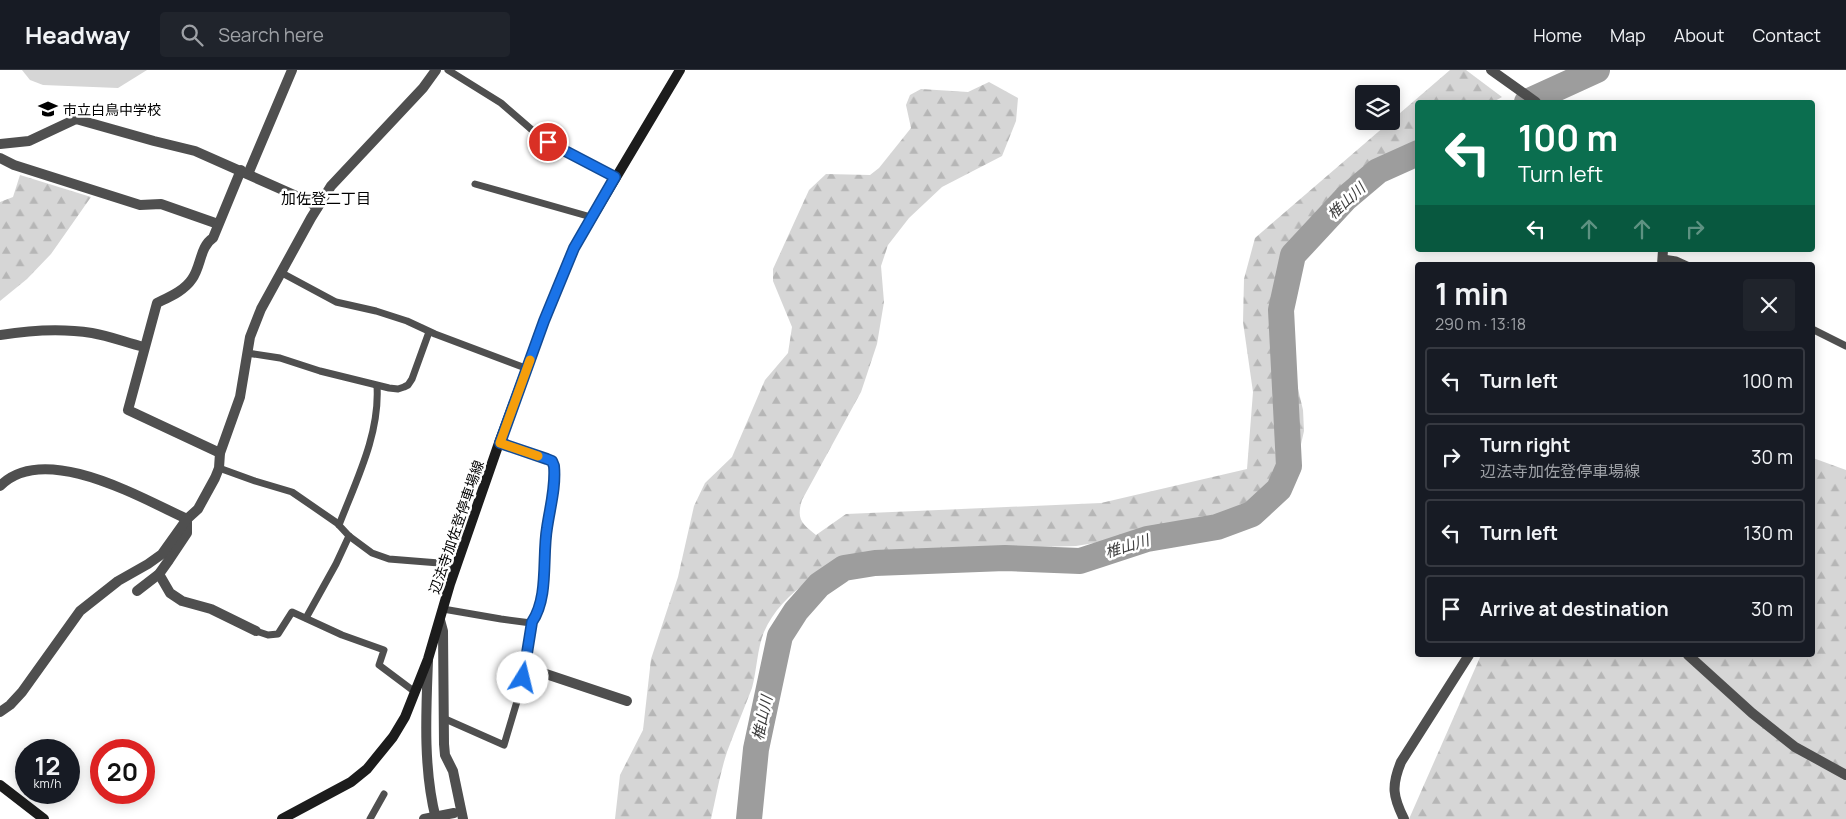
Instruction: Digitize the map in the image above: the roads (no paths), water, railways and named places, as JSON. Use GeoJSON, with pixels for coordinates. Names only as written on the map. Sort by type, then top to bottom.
{"type":"FeatureCollection","features":[{"type":"Feature","properties":{"kind":"main road","name":"辺法寺加佐登停車場線"},"geometry":{"type":"LineString","coordinates":[[282,819],[350,782],[367,769],[405,717],[428,659],[456,566],[500,443],[544,321],[574,248],[680,70]]}},
{"type":"Feature","properties":{"kind":"main road"},"geometry":{"type":"LineString","coordinates":[[0,785],[44,819]]}},
{"type":"Feature","properties":{"kind":"street"},"geometry":{"type":"LineString","coordinates":[[220,453],[128,410],[157,303],[179,292],[192,280],[205,247],[213,238],[292,70]]}},
{"type":"Feature","properties":{"kind":"street"},"geometry":{"type":"LineString","coordinates":[[0,712],[10,705],[22,692],[80,611],[118,581],[162,554],[187,519],[198,509],[220,468],[220,453],[240,397],[250,337],[258,315],[331,186],[423,88],[436,70]]}},
{"type":"Feature","properties":{"kind":"street"},"geometry":{"type":"LineString","coordinates":[[1491,70],[1533,100]]}},
{"type":"Feature","properties":{"kind":"street"},"geometry":{"type":"LineString","coordinates":[[0,144],[29,141],[76,119],[154,141],[195,150],[310,202],[318,208]]}},
{"type":"Feature","properties":{"kind":"street"},"geometry":{"type":"LineString","coordinates":[[0,158],[14,165],[140,204],[161,204],[218,224]]}},
{"type":"Feature","properties":{"kind":"street"},"geometry":{"type":"LineString","coordinates":[[0,335],[33,330],[78,331],[144,347]]}},
{"type":"Feature","properties":{"kind":"street"},"geometry":{"type":"LineString","coordinates":[[0,486],[9,477],[26,471],[59,470],[98,478],[187,519]]}},
{"type":"Feature","properties":{"kind":"street"},"geometry":{"type":"LineString","coordinates":[[137,591],[159,574],[187,533],[187,519]]}},
{"type":"Feature","properties":{"kind":"street"},"geometry":{"type":"LineString","coordinates":[[159,574],[170,593],[182,601],[211,609],[256,631]]}},
{"type":"Feature","properties":{"kind":"street"},"geometry":{"type":"LineString","coordinates":[[440,620],[443,631],[445,755],[453,772],[457,811],[463,819]]}},
{"type":"Feature","properties":{"kind":"street"},"geometry":{"type":"LineString","coordinates":[[1404,819],[1394,792],[1395,777],[1401,762],[1467,657]]}},
{"type":"Feature","properties":{"kind":"street"},"geometry":{"type":"LineString","coordinates":[[1690,657],[1752,713],[1795,747],[1846,775]]}},
{"type":"Feature","properties":{"kind":"street"},"geometry":{"type":"LineString","coordinates":[[428,659],[426,716],[428,759],[436,819]]}},
{"type":"Feature","properties":{"kind":"street"},"geometry":{"type":"LineString","coordinates":[[525,667],[627,700]]}},
{"type":"Feature","properties":{"kind":"street"},"geometry":{"type":"LineString","coordinates":[[424,819],[457,811]]}},
{"type":"Feature","properties":{"kind":"lane"},"geometry":{"type":"LineString","coordinates":[[448,70],[501,103],[551,144],[615,177]]}},
{"type":"Feature","properties":{"kind":"lane"},"geometry":{"type":"LineString","coordinates":[[475,184],[591,217]]}},
{"type":"Feature","properties":{"kind":"lane"},"geometry":{"type":"LineString","coordinates":[[1663,258],[1680,262]]}},
{"type":"Feature","properties":{"kind":"lane"},"geometry":{"type":"LineString","coordinates":[[282,273],[336,302],[406,321],[528,369]]}},
{"type":"Feature","properties":{"kind":"lane"},"geometry":{"type":"LineString","coordinates":[[1815,330],[1846,346]]}},
{"type":"Feature","properties":{"kind":"lane"},"geometry":{"type":"LineString","coordinates":[[248,353],[280,358],[377,386],[398,389],[408,385],[412,379],[430,332]]}},
{"type":"Feature","properties":{"kind":"lane"},"geometry":{"type":"LineString","coordinates":[[339,525],[362,469],[378,399],[377,386]]}},
{"type":"Feature","properties":{"kind":"lane"},"geometry":{"type":"LineString","coordinates":[[443,718],[504,745],[515,713],[532,622],[536,616],[541,599],[554,466],[552,461],[500,443]]}},
{"type":"Feature","properties":{"kind":"lane"},"geometry":{"type":"LineString","coordinates":[[220,468],[292,492],[339,525],[349,536],[372,553],[389,559],[456,566]]}},
{"type":"Feature","properties":{"kind":"lane"},"geometry":{"type":"LineString","coordinates":[[306,618],[349,536]]}},
{"type":"Feature","properties":{"kind":"lane"},"geometry":{"type":"LineString","coordinates":[[443,609],[501,619],[532,622]]}},
{"type":"Feature","properties":{"kind":"lane"},"geometry":{"type":"LineString","coordinates":[[256,631],[268,635],[278,634],[292,612],[342,635],[384,650],[380,665],[415,692]]}},
{"type":"Feature","properties":{"kind":"lane"},"geometry":{"type":"LineString","coordinates":[[370,819],[384,794]]}},
{"type":"Feature","properties":{"kind":"waterway","name":"椎山川"},"geometry":{"type":"LineString","coordinates":[[1531,100],[1597,70]]}},
{"type":"Feature","properties":{"kind":"waterway","name":"椎山川"},"geometry":{"type":"LineString","coordinates":[[749,819],[756,749],[780,636],[796,611],[819,585],[844,568],[875,563],[1005,558],[1080,561],[1147,539],[1217,527],[1252,514],[1279,489],[1289,466],[1281,310],[1293,255],[1346,198],[1378,171],[1415,154]]}},
{"type":"Feature","properties":{"kind":"place","name":"市立白鳥中学校"},"geometry":{"type":"Point","coordinates":[48,109]}},
{"type":"Feature","properties":{"kind":"district","name":"加佐登二丁目"},"geometry":{"type":"Point","coordinates":[326,198]}}]}
